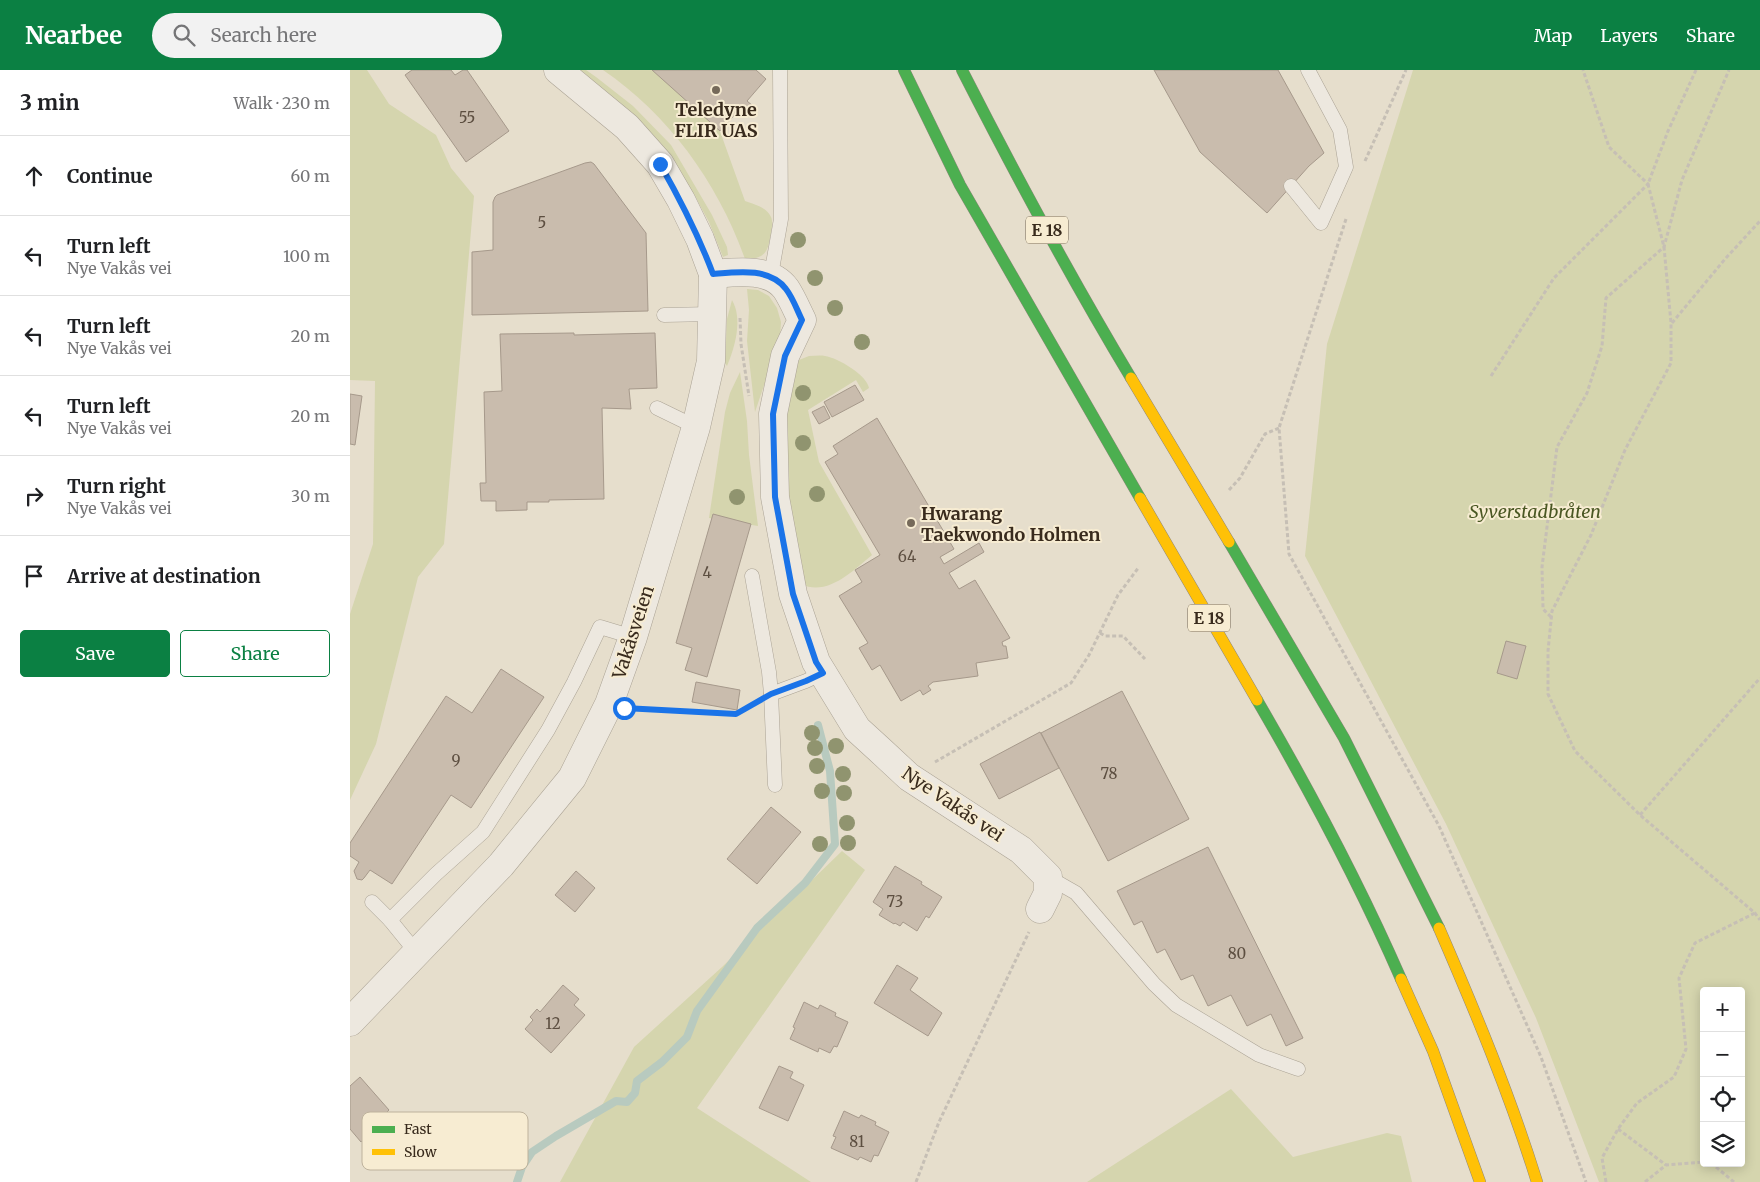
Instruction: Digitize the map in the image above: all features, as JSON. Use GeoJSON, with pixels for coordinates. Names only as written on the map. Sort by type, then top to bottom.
{"type":"FeatureCollection","features":[{"type":"Feature","properties":{"kind":"highway","name":"E 18"},"geometry":{"type":"LineString","coordinates":[[904,70],[964,193],[1298,770],[1339,848],[1386,944],[1433,1051],[1480,1182]]}},
{"type":"Feature","properties":{"kind":"highway","name":"E 18"},"geometry":{"type":"LineString","coordinates":[[962,70],[997,139],[1097,322],[1344,738],[1435,919],[1483,1030],[1526,1146],[1537,1182]]}},
{"type":"Feature","properties":{"kind":"street"},"geometry":{"type":"LineString","coordinates":[[558,70],[627,127],[660,164],[681,200],[700,239],[713,274],[737,272],[771,275]]}},
{"type":"Feature","properties":{"kind":"street","name":"Vakåsveien"},"geometry":{"type":"LineString","coordinates":[[350,1022],[501,865],[572,778],[609,704],[633,637],[696,427],[711,361],[713,274]]}},
{"type":"Feature","properties":{"kind":"street","name":"Nye Vakås vei"},"geometry":{"type":"LineString","coordinates":[[771,275],[785,287],[802,320],[785,356],[773,414],[775,497],[793,594],[816,662],[857,729],[909,778],[1020,850],[1048,877]]}},
{"type":"Feature","properties":{"kind":"street"},"geometry":{"type":"LineString","coordinates":[[1040,909],[1048,893],[1048,877]]}},
{"type":"Feature","properties":{"kind":"lane"},"geometry":{"type":"LineString","coordinates":[[771,275],[781,219],[780,70]]}},
{"type":"Feature","properties":{"kind":"lane"},"geometry":{"type":"LineString","coordinates":[[1292,186],[1322,223],[1346,167],[1340,130],[1308,70]]}},
{"type":"Feature","properties":{"kind":"lane"},"geometry":{"type":"LineString","coordinates":[[664,315],[712,314]]}},
{"type":"Feature","properties":{"kind":"lane"},"geometry":{"type":"LineString","coordinates":[[657,408],[696,427]]}},
{"type":"Feature","properties":{"kind":"lane"},"geometry":{"type":"LineString","coordinates":[[752,576],[769,672],[775,785]]}},
{"type":"Feature","properties":{"kind":"lane"},"geometry":{"type":"LineString","coordinates":[[390,920],[436,874],[483,832],[548,730],[574,682],[600,627],[633,637]]}},
{"type":"Feature","properties":{"kind":"lane"},"geometry":{"type":"LineString","coordinates":[[771,694],[823,673]]}},
{"type":"Feature","properties":{"kind":"lane","name":"Nye Vakås vei"},"geometry":{"type":"LineString","coordinates":[[1048,877],[1076,893],[1154,984],[1176,1005],[1260,1055],[1298,1069]]}},
{"type":"Feature","properties":{"kind":"lane"},"geometry":{"type":"LineString","coordinates":[[372,902],[390,920],[416,952]]}},
{"type":"Feature","properties":{"kind":"path"},"geometry":{"type":"LineString","coordinates":[[1364,164],[1406,70]]}},
{"type":"Feature","properties":{"kind":"path"},"geometry":{"type":"LineString","coordinates":[[1583,70],[1609,147],[1648,184],[1664,247],[1671,323],[1671,363],[1626,450],[1591,535],[1552,611],[1548,694],[1575,751],[1640,815],[1755,913],[1760,920]]}},
{"type":"Feature","properties":{"kind":"path"},"geometry":{"type":"LineString","coordinates":[[1491,376],[1554,278],[1648,184],[1668,131],[1696,70]]}},
{"type":"Feature","properties":{"kind":"path"},"geometry":{"type":"LineString","coordinates":[[1551,617],[1543,609],[1542,567],[1557,447],[1587,393],[1602,346],[1606,298],[1664,247],[1682,180],[1730,70]]}},
{"type":"Feature","properties":{"kind":"path"},"geometry":{"type":"LineString","coordinates":[[1348,211],[1279,428],[1289,554],[1439,826],[1541,1057],[1586,1182]]}},
{"type":"Feature","properties":{"kind":"path"},"geometry":{"type":"LineString","coordinates":[[1671,323],[1760,221]]}},
{"type":"Feature","properties":{"kind":"path"},"geometry":{"type":"LineString","coordinates":[[1229,490],[1240,478],[1265,434],[1279,428]]}},
{"type":"Feature","properties":{"kind":"path"},"geometry":{"type":"LineString","coordinates":[[909,778],[1070,683],[1089,655],[1118,595],[1139,567]]}},
{"type":"Feature","properties":{"kind":"path"},"geometry":{"type":"LineString","coordinates":[[1100,633],[1105,636],[1123,636],[1145,659]]}},
{"type":"Feature","properties":{"kind":"path"},"geometry":{"type":"LineString","coordinates":[[1640,815],[1760,678]]}},
{"type":"Feature","properties":{"kind":"path"},"geometry":{"type":"LineString","coordinates":[[633,708],[736,714],[771,694]]}},
{"type":"Feature","properties":{"kind":"path"},"geometry":{"type":"LineString","coordinates":[[916,1182],[940,1122],[1040,909]]}},
{"type":"Feature","properties":{"kind":"path"},"geometry":{"type":"LineString","coordinates":[[1606,1182],[1602,1158],[1618,1129],[1637,1103],[1674,1077],[1686,1049],[1679,978],[1695,943],[1755,913]]}},
{"type":"Feature","properties":{"kind":"path"},"geometry":{"type":"LineString","coordinates":[[1618,1129],[1666,1165]]}},
{"type":"Feature","properties":{"kind":"path"},"geometry":{"type":"LineString","coordinates":[[1645,1182],[1666,1165],[1700,1162]]}},
{"type":"Feature","properties":{"kind":"path"},"geometry":{"type":"LineString","coordinates":[[1716,1167],[1734,1182]]}},
{"type":"Feature","properties":{"kind":"green space"},"geometry":{"type":"Polygon","coordinates":[[[350,70],[367,70],[389,104],[436,135],[451,168],[474,196],[444,544],[418,577],[376,744],[350,800],[350,614],[373,544],[375,381],[350,380],[350,70]]]}},
{"type":"Feature","properties":{"kind":"green space"},"geometry":{"type":"Polygon","coordinates":[[[571,70],[586,70],[596,77],[633,106],[671,145],[712,215],[727,247],[728,255],[723,257],[709,222],[696,198],[675,168],[571,70]]]}},
{"type":"Feature","properties":{"kind":"green space"},"geometry":{"type":"Polygon","coordinates":[[[603,70],[687,70],[716,120],[745,201],[763,208],[771,217],[772,227],[769,245],[762,256],[745,259],[721,204],[689,153],[649,108],[603,70]]]}},
{"type":"Feature","properties":{"kind":"green space","name":"Syverstadbråten"},"geometry":{"type":"Polygon","coordinates":[[[1413,70],[1760,70],[1760,1182],[1599,1182],[1536,1018],[1446,824],[1305,556],[1327,344],[1413,70]]]}},
{"type":"Feature","properties":{"kind":"green space"},"geometry":{"type":"Polygon","coordinates":[[[747,289],[758,290],[769,296],[777,308],[781,322],[780,338],[755,412],[747,341],[749,310],[747,289]]]}},
{"type":"Feature","properties":{"kind":"green space"},"geometry":{"type":"Polygon","coordinates":[[[732,300],[737,316],[737,333],[727,366],[725,363],[727,319],[732,300]]]}},
{"type":"Feature","properties":{"kind":"green space"},"geometry":{"type":"Polygon","coordinates":[[[809,356],[831,357],[858,373],[869,388],[863,392],[856,380],[808,410],[819,462],[872,555],[848,575],[830,585],[820,587],[801,584],[782,478],[789,375],[799,360],[809,356]]]}},
{"type":"Feature","properties":{"kind":"green space"},"geometry":{"type":"Polygon","coordinates":[[[740,372],[758,526],[709,518],[725,412],[730,393],[740,372]]]}},
{"type":"Feature","properties":{"kind":"green space"},"geometry":{"type":"Polygon","coordinates":[[[842,851],[865,870],[697,1108],[811,1182],[560,1182],[634,1047],[722,967],[842,851]]]}},
{"type":"Feature","properties":{"kind":"green space"},"geometry":{"type":"Polygon","coordinates":[[[1231,1089],[1293,1157],[1387,1133],[1401,1136],[1412,1182],[1087,1182],[1231,1089]]]}},
{"type":"Feature","properties":{"kind":"building"},"geometry":{"type":"Polygon","coordinates":[[[412,70],[451,70],[455,75],[463,70],[467,70],[509,131],[466,162],[405,75],[412,70]]]}},
{"type":"Feature","properties":{"kind":"building","name":"Teledyne FLIR UAS"},"geometry":{"type":"Polygon","coordinates":[[[652,70],[756,70],[766,79],[747,101],[753,106],[745,115],[739,110],[720,131],[652,70]]]}},
{"type":"Feature","properties":{"kind":"building"},"geometry":{"type":"Polygon","coordinates":[[[1154,70],[1278,70],[1324,153],[1309,166],[1267,213],[1200,152],[1154,70]]]}},
{"type":"Feature","properties":{"kind":"building"},"geometry":{"type":"Polygon","coordinates":[[[591,162],[646,233],[648,311],[472,315],[472,252],[493,250],[493,202],[495,197],[591,162]]]}},
{"type":"Feature","properties":{"kind":"building"},"geometry":{"type":"Polygon","coordinates":[[[574,333],[574,335],[655,333],[657,388],[629,389],[631,409],[602,408],[604,499],[527,502],[527,510],[496,511],[496,501],[481,501],[480,483],[486,483],[484,392],[502,391],[500,334],[574,333]]]}},
{"type":"Feature","properties":{"kind":"building"},"geometry":{"type":"Polygon","coordinates":[[[855,385],[864,400],[832,417],[824,402],[855,385]]]}},
{"type":"Feature","properties":{"kind":"building"},"geometry":{"type":"Polygon","coordinates":[[[350,394],[362,396],[355,445],[350,444],[350,394]]]}},
{"type":"Feature","properties":{"kind":"building"},"geometry":{"type":"Polygon","coordinates":[[[824,406],[830,418],[819,424],[812,412],[824,406]]]}},
{"type":"Feature","properties":{"kind":"building"},"geometry":{"type":"Polygon","coordinates":[[[877,418],[954,549],[940,557],[944,564],[979,543],[984,552],[949,573],[959,589],[975,580],[1010,638],[1002,642],[1003,646],[1006,646],[1008,658],[976,663],[978,676],[933,682],[928,686],[931,690],[923,695],[920,690],[901,701],[880,665],[872,670],[859,648],[868,643],[839,596],[862,582],[855,570],[880,555],[825,462],[838,454],[833,446],[877,418]]]}},
{"type":"Feature","properties":{"kind":"building"},"geometry":{"type":"Polygon","coordinates":[[[713,514],[751,524],[707,677],[685,670],[692,648],[676,643],[713,514]]]}},
{"type":"Feature","properties":{"kind":"building"},"geometry":{"type":"Polygon","coordinates":[[[1506,641],[1526,646],[1517,679],[1497,673],[1506,641]]]}},
{"type":"Feature","properties":{"kind":"building"},"geometry":{"type":"Polygon","coordinates":[[[501,669],[544,697],[471,808],[451,795],[392,884],[370,870],[362,880],[357,879],[354,871],[359,862],[350,856],[350,843],[446,696],[472,713],[501,669]]]}},
{"type":"Feature","properties":{"kind":"building"},"geometry":{"type":"Polygon","coordinates":[[[696,682],[740,690],[737,710],[692,702],[696,682]]]}},
{"type":"Feature","properties":{"kind":"building"},"geometry":{"type":"Polygon","coordinates":[[[1122,691],[1189,819],[1108,861],[1041,733],[1122,691]]]}},
{"type":"Feature","properties":{"kind":"building"},"geometry":{"type":"Polygon","coordinates":[[[1040,732],[1059,768],[999,799],[980,764],[1040,732]]]}},
{"type":"Feature","properties":{"kind":"building"},"geometry":{"type":"Polygon","coordinates":[[[771,807],[801,832],[757,884],[727,859],[771,807]]]}},
{"type":"Feature","properties":{"kind":"building"},"geometry":{"type":"Polygon","coordinates":[[[1208,847],[1303,1038],[1286,1046],[1271,1014],[1247,1026],[1231,995],[1208,1006],[1193,975],[1181,980],[1165,949],[1157,953],[1142,921],[1134,925],[1117,891],[1208,847]]]}},
{"type":"Feature","properties":{"kind":"building"},"geometry":{"type":"Polygon","coordinates":[[[895,866],[922,882],[921,884],[942,897],[929,918],[926,916],[917,931],[903,922],[900,926],[879,915],[883,909],[873,902],[895,866]]]}},
{"type":"Feature","properties":{"kind":"building"},"geometry":{"type":"Polygon","coordinates":[[[576,871],[595,888],[575,912],[555,895],[576,871]]]}},
{"type":"Feature","properties":{"kind":"building"},"geometry":{"type":"Polygon","coordinates":[[[897,965],[918,978],[910,990],[942,1013],[928,1036],[874,1003],[897,965]]]}},
{"type":"Feature","properties":{"kind":"building"},"geometry":{"type":"Polygon","coordinates":[[[563,985],[579,999],[574,1005],[585,1015],[551,1053],[525,1029],[533,1020],[530,1017],[537,1009],[540,1012],[563,985]]]}},
{"type":"Feature","properties":{"kind":"building"},"geometry":{"type":"Polygon","coordinates":[[[804,1002],[818,1009],[820,1005],[836,1013],[835,1016],[848,1022],[837,1047],[834,1046],[830,1053],[819,1048],[818,1052],[790,1039],[804,1002]]]}},
{"type":"Feature","properties":{"kind":"building"},"geometry":{"type":"Polygon","coordinates":[[[779,1066],[793,1072],[790,1078],[804,1085],[788,1121],[759,1108],[779,1066]]]}},
{"type":"Feature","properties":{"kind":"building"},"geometry":{"type":"Polygon","coordinates":[[[360,1077],[389,1110],[387,1112],[362,1112],[361,1142],[350,1129],[350,1086],[360,1077]]]}},
{"type":"Feature","properties":{"kind":"building"},"geometry":{"type":"Polygon","coordinates":[[[844,1111],[859,1118],[861,1115],[876,1122],[875,1125],[889,1132],[878,1156],[874,1155],[871,1162],[860,1157],[858,1160],[831,1148],[836,1137],[833,1136],[844,1111]]]}},
{"type":"Feature","properties":{"kind":"waterway"},"geometry":{"type":"LineString","coordinates":[[528,1158],[532,1152],[556,1136],[616,1101],[627,1102],[635,1093],[637,1081],[662,1062],[687,1037],[697,1011],[757,928],[805,883],[835,844],[830,771],[818,725]]}},
{"type":"Feature","properties":{"kind":"waterway"},"geometry":{"type":"LineString","coordinates":[[517,1182],[521,1170]]}},
{"type":"Feature","properties":{"kind":"traffic: fast"},"geometry":{"type":"LineString","coordinates":[[904,70],[960,185],[1140,498]]}},
{"type":"Feature","properties":{"kind":"traffic: fast"},"geometry":{"type":"LineString","coordinates":[[962,70],[1044,226],[1131,378]]}},
{"type":"Feature","properties":{"kind":"traffic: fast"},"geometry":{"type":"LineString","coordinates":[[1229,542],[1344,738],[1439,928]]}},
{"type":"Feature","properties":{"kind":"traffic: fast"},"geometry":{"type":"LineString","coordinates":[[1257,700],[1333,838],[1401,979]]}},
{"type":"Feature","properties":{"kind":"traffic: slow"},"geometry":{"type":"LineString","coordinates":[[1131,378],[1229,542]]}},
{"type":"Feature","properties":{"kind":"traffic: slow"},"geometry":{"type":"LineString","coordinates":[[1140,498],[1257,700]]}},
{"type":"Feature","properties":{"kind":"traffic: slow"},"geometry":{"type":"LineString","coordinates":[[1439,928],[1491,1054],[1537,1182]]}},
{"type":"Feature","properties":{"kind":"traffic: slow"},"geometry":{"type":"LineString","coordinates":[[1401,979],[1433,1051],[1480,1182]]}},
{"type":"Feature","properties":{"kind":"place","name":"Teledyne FLIR UAS"},"geometry":{"type":"Point","coordinates":[716,90]}},
{"type":"Feature","properties":{"kind":"place","name":"Hwarang Taekwondo Holmen"},"geometry":{"type":"Point","coordinates":[911,523]}},
{"type":"Feature","properties":{"kind":"route"},"geometry":{"type":"LineString","coordinates":[[624,708],[736,714],[771,694],[823,673],[816,662],[793,594],[775,497],[773,414],[785,356],[802,320],[785,287],[771,275],[737,272],[713,274],[700,239],[681,200],[660,164]]}}]}
